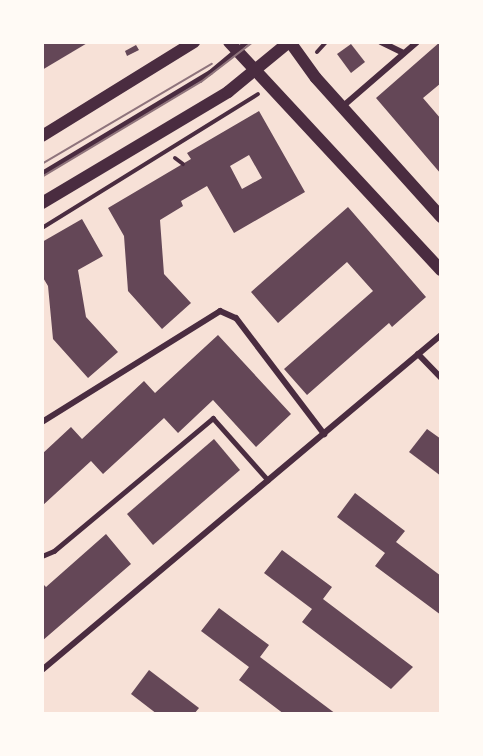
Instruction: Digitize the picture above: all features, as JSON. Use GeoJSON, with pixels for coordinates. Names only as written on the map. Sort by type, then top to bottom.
{"type":"FeatureCollection","features":[{"type":"Feature","properties":{"kind":"main road"},"geometry":{"type":"LineString","coordinates":[[42,136],[194,42]]}},
{"type":"Feature","properties":{"kind":"main road"},"geometry":{"type":"LineString","coordinates":[[42,203],[217,99],[290,42],[342,107],[441,217]]}},
{"type":"Feature","properties":{"kind":"main road"},"geometry":{"type":"LineString","coordinates":[[237,45],[441,270]]}},
{"type":"Feature","properties":{"kind":"street"},"geometry":{"type":"LineString","coordinates":[[381,42],[404,53]]}},
{"type":"Feature","properties":{"kind":"street"},"geometry":{"type":"LineString","coordinates":[[342,107],[417,42]]}},
{"type":"Feature","properties":{"kind":"street"},"geometry":{"type":"LineString","coordinates":[[42,422],[209,315],[223,311],[236,318],[324,434]]}},
{"type":"Feature","properties":{"kind":"street"},"geometry":{"type":"LineString","coordinates":[[43,667],[441,335]]}},
{"type":"Feature","properties":{"kind":"street"},"geometry":{"type":"LineString","coordinates":[[418,354],[441,378]]}},
{"type":"Feature","properties":{"kind":"lane"},"geometry":{"type":"LineString","coordinates":[[42,172],[210,72],[237,45]]}},
{"type":"Feature","properties":{"kind":"lane"},"geometry":{"type":"LineString","coordinates":[[42,556],[54,551],[213,418],[268,480]]}},
{"type":"Feature","properties":{"kind":"path"},"geometry":{"type":"LineString","coordinates":[[316,53],[326,42]]}},
{"type":"Feature","properties":{"kind":"path"},"geometry":{"type":"LineString","coordinates":[[42,228],[238,110],[270,83]]}},
{"type":"Feature","properties":{"kind":"path"},"geometry":{"type":"LineString","coordinates":[[175,158],[183,164]]}},
{"type":"Feature","properties":{"kind":"building"},"geometry":{"type":"Polygon","coordinates":[[[42,42],[89,42],[42,70],[42,42]]]}},
{"type":"Feature","properties":{"kind":"building"},"geometry":{"type":"Polygon","coordinates":[[[440,42],[441,83],[423,98],[441,119],[441,174],[376,98],[440,42]]]}},
{"type":"Feature","properties":{"kind":"building"},"geometry":{"type":"Polygon","coordinates":[[[351,44],[365,62],[351,73],[337,54],[351,44]]]}},
{"type":"Feature","properties":{"kind":"building"},"geometry":{"type":"Polygon","coordinates":[[[136,45],[139,50],[127,56],[125,51],[136,45]]]}},
{"type":"Feature","properties":{"kind":"building"},"geometry":{"type":"Polygon","coordinates":[[[259,111],[305,192],[234,233],[207,186],[181,201],[183,206],[160,220],[164,274],[191,303],[162,329],[128,291],[124,236],[108,208],[191,159],[187,153],[259,111]],[[249,155],[230,166],[242,189],[262,178],[249,155]]]}},
{"type":"Feature","properties":{"kind":"building"},"geometry":{"type":"Polygon","coordinates":[[[348,207],[426,297],[392,327],[389,323],[307,395],[284,369],[373,291],[347,262],[278,323],[251,292],[348,207]]]}},
{"type":"Feature","properties":{"kind":"building"},"geometry":{"type":"Polygon","coordinates":[[[82,219],[103,256],[78,270],[86,317],[118,352],[88,378],[53,339],[48,286],[42,276],[42,242],[82,219]]]}},
{"type":"Feature","properties":{"kind":"building"},"geometry":{"type":"Polygon","coordinates":[[[218,335],[291,414],[256,447],[213,400],[178,433],[164,418],[103,474],[91,461],[42,506],[42,454],[71,427],[82,439],[144,381],[155,393],[218,335]]]}},
{"type":"Feature","properties":{"kind":"building"},"geometry":{"type":"Polygon","coordinates":[[[427,429],[441,439],[441,476],[409,452],[427,429]]]}},
{"type":"Feature","properties":{"kind":"building"},"geometry":{"type":"Polygon","coordinates":[[[214,439],[240,470],[153,545],[127,514],[214,439]]]}},
{"type":"Feature","properties":{"kind":"building"},"geometry":{"type":"Polygon","coordinates":[[[355,493],[405,531],[396,542],[441,576],[441,615],[375,566],[385,553],[337,517],[355,493]]]}},
{"type":"Feature","properties":{"kind":"building"},"geometry":{"type":"Polygon","coordinates":[[[106,534],[131,564],[42,641],[42,583],[46,587],[106,534]]]}},
{"type":"Feature","properties":{"kind":"building"},"geometry":{"type":"Polygon","coordinates":[[[282,550],[332,587],[323,599],[413,667],[391,689],[302,622],[312,609],[264,573],[282,550]]]}},
{"type":"Feature","properties":{"kind":"building"},"geometry":{"type":"Polygon","coordinates":[[[219,608],[269,645],[260,657],[336,714],[284,714],[239,680],[249,667],[201,631],[219,608]]]}},
{"type":"Feature","properties":{"kind":"building"},"geometry":{"type":"Polygon","coordinates":[[[149,670],[199,708],[194,714],[157,714],[131,694],[149,670]]]}},
{"type":"Feature","properties":{"kind":"tram line"},"geometry":{"type":"LineString","coordinates":[[42,177],[201,82],[253,42]]}},
{"type":"Feature","properties":{"kind":"tram line"},"geometry":{"type":"LineString","coordinates":[[42,164],[212,64]]}}]}
